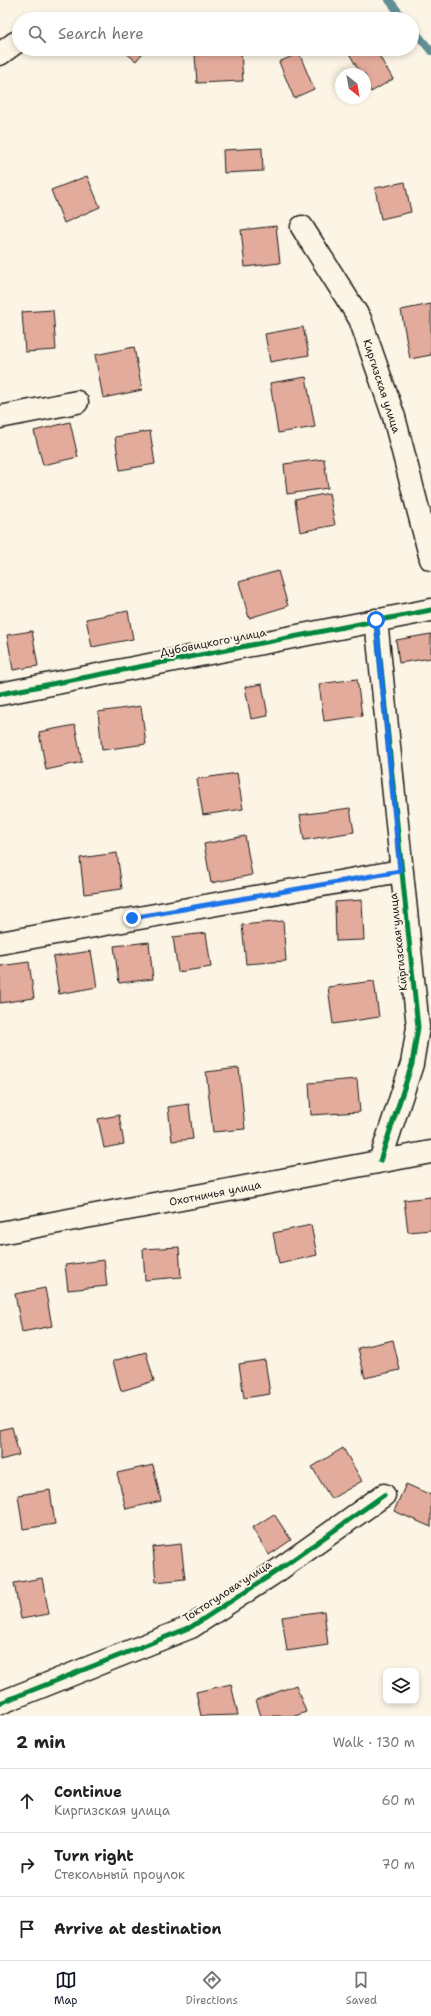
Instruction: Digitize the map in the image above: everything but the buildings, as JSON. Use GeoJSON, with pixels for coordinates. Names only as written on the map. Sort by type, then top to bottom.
{"type":"FeatureCollection","features":[{"type":"Feature","properties":{"kind":"street","name":"Киргизская улица"},"geometry":{"type":"LineString","coordinates":[[302,227],[360,319],[394,417],[431,559]]}},
{"type":"Feature","properties":{"kind":"street"},"geometry":{"type":"LineString","coordinates":[[0,417],[77,402]]}},
{"type":"Feature","properties":{"kind":"street","name":"Дубовицкого улица"},"geometry":{"type":"LineString","coordinates":[[0,694],[431,610]]}},
{"type":"Feature","properties":{"kind":"street","name":"Киргизская улица"},"geometry":{"type":"LineString","coordinates":[[376,620],[400,871],[418,1027],[412,1064],[380,1161]]}},
{"type":"Feature","properties":{"kind":"street"},"geometry":{"type":"LineString","coordinates":[[0,943],[400,871]]}},
{"type":"Feature","properties":{"kind":"street","name":"Охотничья улица"},"geometry":{"type":"LineString","coordinates":[[0,1234],[431,1152]]}},
{"type":"Feature","properties":{"kind":"street","name":"Токтогулова улица"},"geometry":{"type":"LineString","coordinates":[[0,1703],[192,1628],[277,1571],[384,1495]]}},
{"type":"Feature","properties":{"kind":"waterway"},"geometry":{"type":"LineString","coordinates":[[389,0],[398,12]]}},
{"type":"Feature","properties":{"kind":"waterway"},"geometry":{"type":"LineString","coordinates":[[419,36],[431,51]]}},
{"type":"Feature","properties":{"kind":"cycle path"},"geometry":{"type":"LineString","coordinates":[[0,694],[431,610]]}},
{"type":"Feature","properties":{"kind":"cycle path"},"geometry":{"type":"LineString","coordinates":[[376,620],[418,1027],[412,1064],[380,1161]]}},
{"type":"Feature","properties":{"kind":"cycle path"},"geometry":{"type":"LineString","coordinates":[[0,1703],[191,1627],[277,1571],[384,1495]]}},
{"type":"Feature","properties":{"kind":"route"},"geometry":{"type":"LineString","coordinates":[[132,918],[400,871],[376,620]]}}]}
